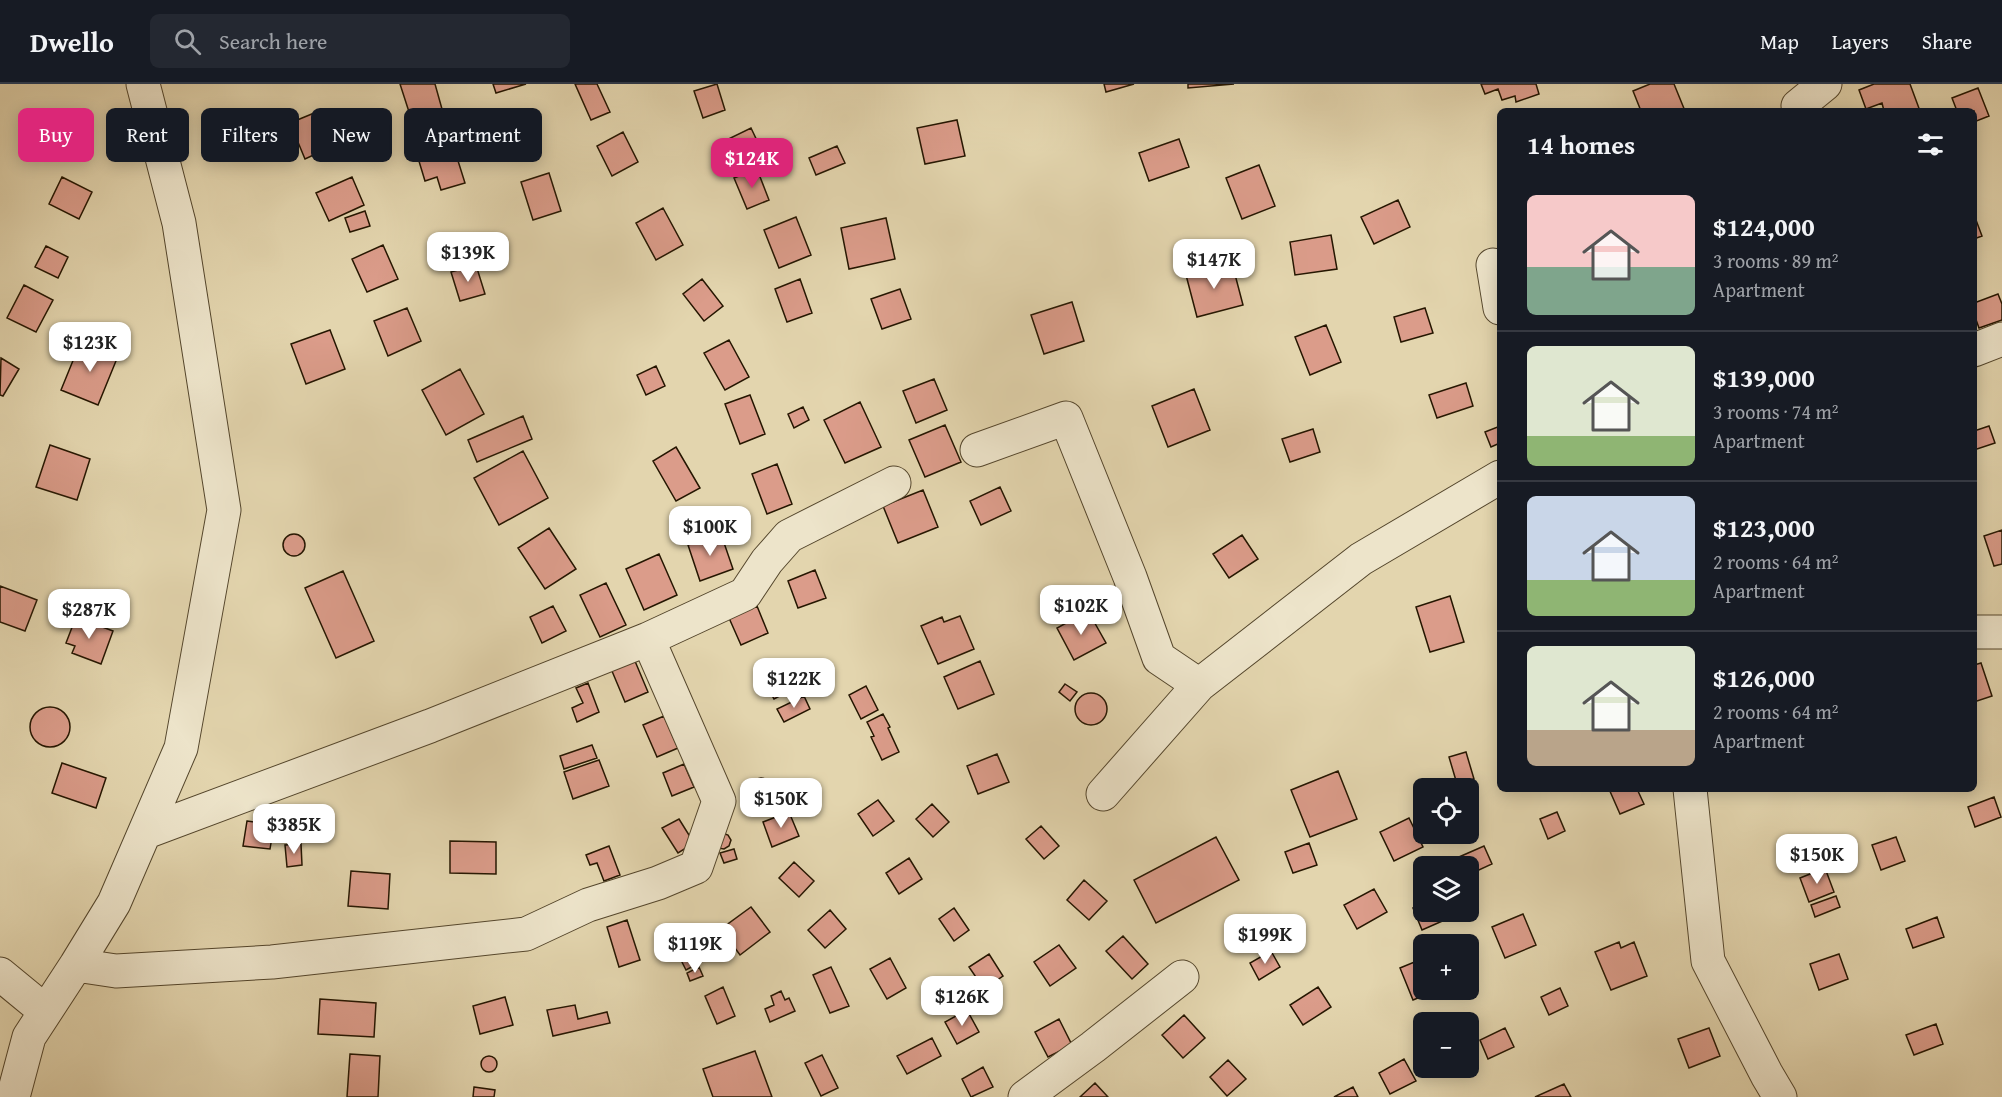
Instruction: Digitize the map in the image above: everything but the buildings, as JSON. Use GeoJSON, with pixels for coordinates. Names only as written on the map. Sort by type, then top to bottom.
{"type":"FeatureCollection","features":[{"type":"Feature","properties":{"kind":"street"},"geometry":{"type":"LineString","coordinates":[[13,1097],[29,1037],[114,903],[181,748],[224,510],[180,222],[143,84]]}},
{"type":"Feature","properties":{"kind":"street"},"geometry":{"type":"LineString","coordinates":[[1799,108],[1798,106],[1824,84]]}},
{"type":"Feature","properties":{"kind":"street"},"geometry":{"type":"LineString","coordinates":[[1493,265],[1497,290]]}},
{"type":"Feature","properties":{"kind":"street"},"geometry":{"type":"LineString","coordinates":[[1977,349],[2002,339]]}},
{"type":"Feature","properties":{"kind":"street"},"geometry":{"type":"LineString","coordinates":[[977,450],[1066,418],[1130,577],[1159,658],[1199,685]]}},
{"type":"Feature","properties":{"kind":"street"},"geometry":{"type":"LineString","coordinates":[[1103,794],[1199,685],[1361,559],[1497,479]]}},
{"type":"Feature","properties":{"kind":"street"},"geometry":{"type":"LineString","coordinates":[[146,832],[430,726],[648,639],[745,594],[767,561],[789,536],[894,483]]}},
{"type":"Feature","properties":{"kind":"street"},"geometry":{"type":"LineString","coordinates":[[1977,632],[2002,632]]}},
{"type":"Feature","properties":{"kind":"street"},"geometry":{"type":"LineString","coordinates":[[76,965],[116,971],[272,962],[526,934],[588,905],[657,883],[696,867],[719,801],[648,639]]}},
{"type":"Feature","properties":{"kind":"street"},"geometry":{"type":"LineString","coordinates":[[1690,792],[1708,961],[1780,1097]]}},
{"type":"Feature","properties":{"kind":"street"},"geometry":{"type":"LineString","coordinates":[[0,974],[45,1011]]}},
{"type":"Feature","properties":{"kind":"street"},"geometry":{"type":"LineString","coordinates":[[1025,1097],[1182,977]]}},
{"type":"Feature","properties":{"kind":"street"},"geometry":{"type":"LineString","coordinates":[[0,1083],[28,1042]]}}]}
